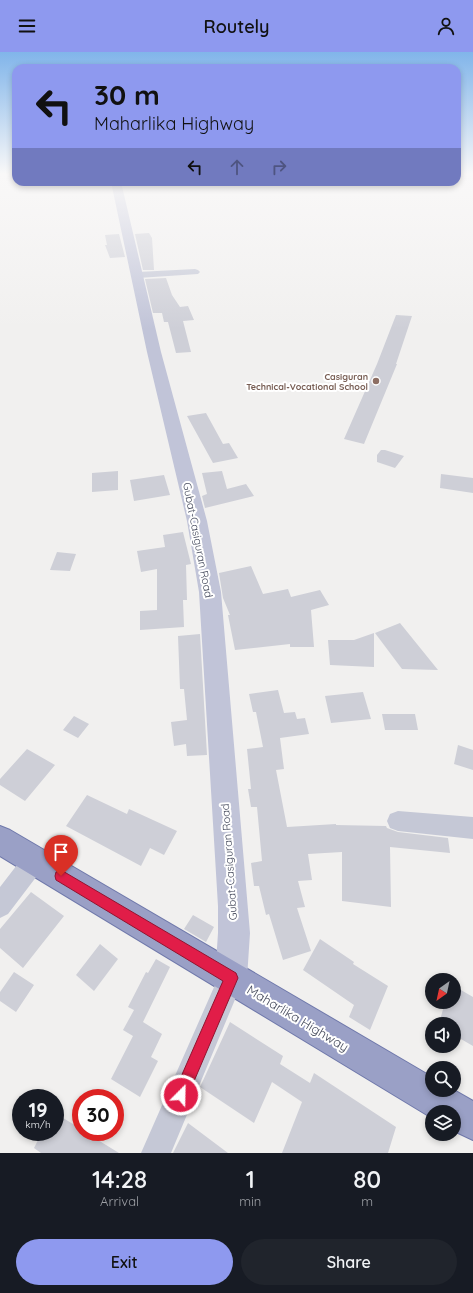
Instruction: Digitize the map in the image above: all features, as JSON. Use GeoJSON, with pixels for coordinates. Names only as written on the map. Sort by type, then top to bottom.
{"type":"FeatureCollection","features":[{"type":"Feature","properties":{"kind":"highway","name":"Maharlika Highway"},"geometry":{"type":"LineString","coordinates":[[0,840],[473,1122]]}},
{"type":"Feature","properties":{"kind":"main road","name":"Gubat-Casiguran Road"},"geometry":{"type":"LineString","coordinates":[[126,226],[154,352],[197,521],[210,592],[233,906],[234,933],[231,978]]}},
{"type":"Feature","properties":{"kind":"street"},"geometry":{"type":"LineString","coordinates":[[138,275],[195,272]]}},
{"type":"Feature","properties":{"kind":"street"},"geometry":{"type":"LineString","coordinates":[[398,820],[473,828]]}},
{"type":"Feature","properties":{"kind":"street"},"geometry":{"type":"LineString","coordinates":[[0,906],[35,860]]}},
{"type":"Feature","properties":{"kind":"street"},"geometry":{"type":"LineString","coordinates":[[156,1153],[231,978]]}},
{"type":"Feature","properties":{"kind":"building"},"geometry":{"type":"Polygon","coordinates":[[[149,233],[152,238],[154,270],[143,270],[135,234],[149,233]]]}},
{"type":"Feature","properties":{"kind":"building"},"geometry":{"type":"Polygon","coordinates":[[[119,234],[125,257],[110,258],[105,245],[107,245],[105,235],[119,234]]]}},
{"type":"Feature","properties":{"kind":"building"},"geometry":{"type":"Polygon","coordinates":[[[166,278],[172,295],[180,307],[188,306],[194,320],[183,321],[191,352],[176,353],[168,322],[164,322],[162,313],[153,313],[145,279],[166,278]]]}},
{"type":"Feature","properties":{"kind":"building"},"geometry":{"type":"Polygon","coordinates":[[[396,315],[412,316],[397,364],[364,444],[344,439],[377,364],[396,315]]]}},
{"type":"Feature","properties":{"kind":"building"},"geometry":{"type":"Polygon","coordinates":[[[206,413],[223,444],[229,443],[238,458],[213,463],[187,416],[206,413]]]}},
{"type":"Feature","properties":{"kind":"building"},"geometry":{"type":"Polygon","coordinates":[[[381,450],[404,456],[395,468],[377,462],[377,455],[381,450]]]}},
{"type":"Feature","properties":{"kind":"building"},"geometry":{"type":"Polygon","coordinates":[[[118,471],[118,490],[92,492],[92,473],[118,471]]]}},
{"type":"Feature","properties":{"kind":"building"},"geometry":{"type":"Polygon","coordinates":[[[222,471],[227,489],[246,484],[254,496],[205,508],[202,496],[207,494],[202,473],[222,471]]]}},
{"type":"Feature","properties":{"kind":"building"},"geometry":{"type":"Polygon","coordinates":[[[441,474],[473,478],[473,493],[440,488],[441,474]]]}},
{"type":"Feature","properties":{"kind":"building"},"geometry":{"type":"Polygon","coordinates":[[[164,475],[170,495],[134,501],[130,480],[164,475]]]}},
{"type":"Feature","properties":{"kind":"building"},"geometry":{"type":"Polygon","coordinates":[[[183,532],[191,564],[186,565],[187,600],[183,600],[184,627],[140,630],[140,611],[157,610],[157,569],[141,572],[137,551],[165,547],[163,535],[183,532]]]}},
{"type":"Feature","properties":{"kind":"building"},"geometry":{"type":"Polygon","coordinates":[[[57,552],[76,554],[70,571],[50,570],[57,552]]]}},
{"type":"Feature","properties":{"kind":"building"},"geometry":{"type":"Polygon","coordinates":[[[251,566],[263,594],[288,589],[291,597],[320,590],[329,605],[311,610],[314,647],[290,647],[290,644],[235,650],[228,615],[230,615],[223,598],[219,573],[251,566]]]}},
{"type":"Feature","properties":{"kind":"building"},"geometry":{"type":"Polygon","coordinates":[[[400,623],[438,670],[402,669],[375,633],[400,623]]]}},
{"type":"Feature","properties":{"kind":"building"},"geometry":{"type":"Polygon","coordinates":[[[374,633],[374,667],[330,665],[328,640],[354,640],[374,633]]]}},
{"type":"Feature","properties":{"kind":"building"},"geometry":{"type":"Polygon","coordinates":[[[200,634],[207,755],[187,756],[186,744],[174,746],[171,722],[187,720],[184,689],[180,689],[178,636],[200,634]]]}},
{"type":"Feature","properties":{"kind":"building"},"geometry":{"type":"Polygon","coordinates":[[[278,690],[284,713],[295,712],[297,719],[305,718],[309,734],[280,738],[284,769],[276,770],[287,827],[336,824],[386,826],[387,828],[398,832],[448,838],[450,853],[390,847],[391,907],[342,901],[342,852],[308,854],[312,880],[298,881],[305,907],[297,908],[311,951],[283,960],[269,914],[266,915],[259,886],[254,886],[251,863],[262,861],[257,807],[251,807],[248,789],[251,789],[247,749],[263,747],[256,712],[253,712],[249,694],[278,690]]]}},
{"type":"Feature","properties":{"kind":"building"},"geometry":{"type":"Polygon","coordinates":[[[363,692],[371,719],[331,723],[325,696],[363,692]]]}},
{"type":"Feature","properties":{"kind":"building"},"geometry":{"type":"Polygon","coordinates":[[[382,714],[415,714],[418,730],[385,730],[382,714]]]}},
{"type":"Feature","properties":{"kind":"building"},"geometry":{"type":"Polygon","coordinates":[[[74,716],[89,724],[78,738],[63,730],[74,716]]]}},
{"type":"Feature","properties":{"kind":"building"},"geometry":{"type":"Polygon","coordinates":[[[458,745],[473,750],[473,770],[454,764],[458,745]]]}},
{"type":"Feature","properties":{"kind":"building"},"geometry":{"type":"Polygon","coordinates":[[[27,749],[55,765],[25,801],[0,785],[0,779],[27,749]]]}},
{"type":"Feature","properties":{"kind":"building"},"geometry":{"type":"Polygon","coordinates":[[[87,795],[127,814],[129,809],[177,831],[164,855],[150,848],[141,866],[66,826],[87,795]]]}},
{"type":"Feature","properties":{"kind":"building"},"geometry":{"type":"Polygon","coordinates":[[[31,892],[64,916],[23,968],[0,948],[0,929],[31,892]]]}},
{"type":"Feature","properties":{"kind":"building"},"geometry":{"type":"Polygon","coordinates":[[[193,915],[214,927],[206,942],[184,929],[193,915]]]}},
{"type":"Feature","properties":{"kind":"building"},"geometry":{"type":"Polygon","coordinates":[[[320,939],[354,962],[353,964],[388,986],[370,1030],[349,1017],[354,1005],[303,970],[320,939]]]}},
{"type":"Feature","properties":{"kind":"building"},"geometry":{"type":"Polygon","coordinates":[[[100,944],[118,959],[94,991],[76,975],[100,944]]]}},
{"type":"Feature","properties":{"kind":"building"},"geometry":{"type":"Polygon","coordinates":[[[156,959],[170,967],[143,1022],[162,1034],[151,1057],[158,1061],[140,1097],[111,1079],[133,1036],[123,1030],[134,1010],[128,1007],[146,972],[148,973],[156,959]]]}},
{"type":"Feature","properties":{"kind":"building"},"geometry":{"type":"Polygon","coordinates":[[[14,972],[34,985],[16,1012],[0,1001],[0,992],[14,972]]]}},
{"type":"Feature","properties":{"kind":"building"},"geometry":{"type":"Polygon","coordinates":[[[461,990],[473,997],[473,1046],[461,1039],[461,1017],[441,1017],[443,1009],[461,1009],[461,990]]]}},
{"type":"Feature","properties":{"kind":"building"},"geometry":{"type":"Polygon","coordinates":[[[230,1022],[283,1056],[280,1064],[310,1083],[314,1073],[396,1127],[388,1153],[282,1153],[302,1102],[272,1082],[254,1123],[200,1087],[230,1022]]]}},
{"type":"Feature","properties":{"kind":"building"},"geometry":{"type":"Polygon","coordinates":[[[64,1119],[72,1123],[72,1141],[100,1141],[119,1153],[41,1153],[34,1148],[38,1141],[64,1141],[64,1119]]]}},
{"type":"Feature","properties":{"kind":"building"},"geometry":{"type":"Polygon","coordinates":[[[188,1123],[228,1153],[173,1153],[188,1123]]]}},
{"type":"Feature","properties":{"kind":"place","name":"Casiguran Technical-Vocational School"},"geometry":{"type":"Point","coordinates":[376,381]}},
{"type":"Feature","properties":{"kind":"route"},"geometry":{"type":"LineString","coordinates":[[61,876],[231,978],[181,1095]]}}]}
